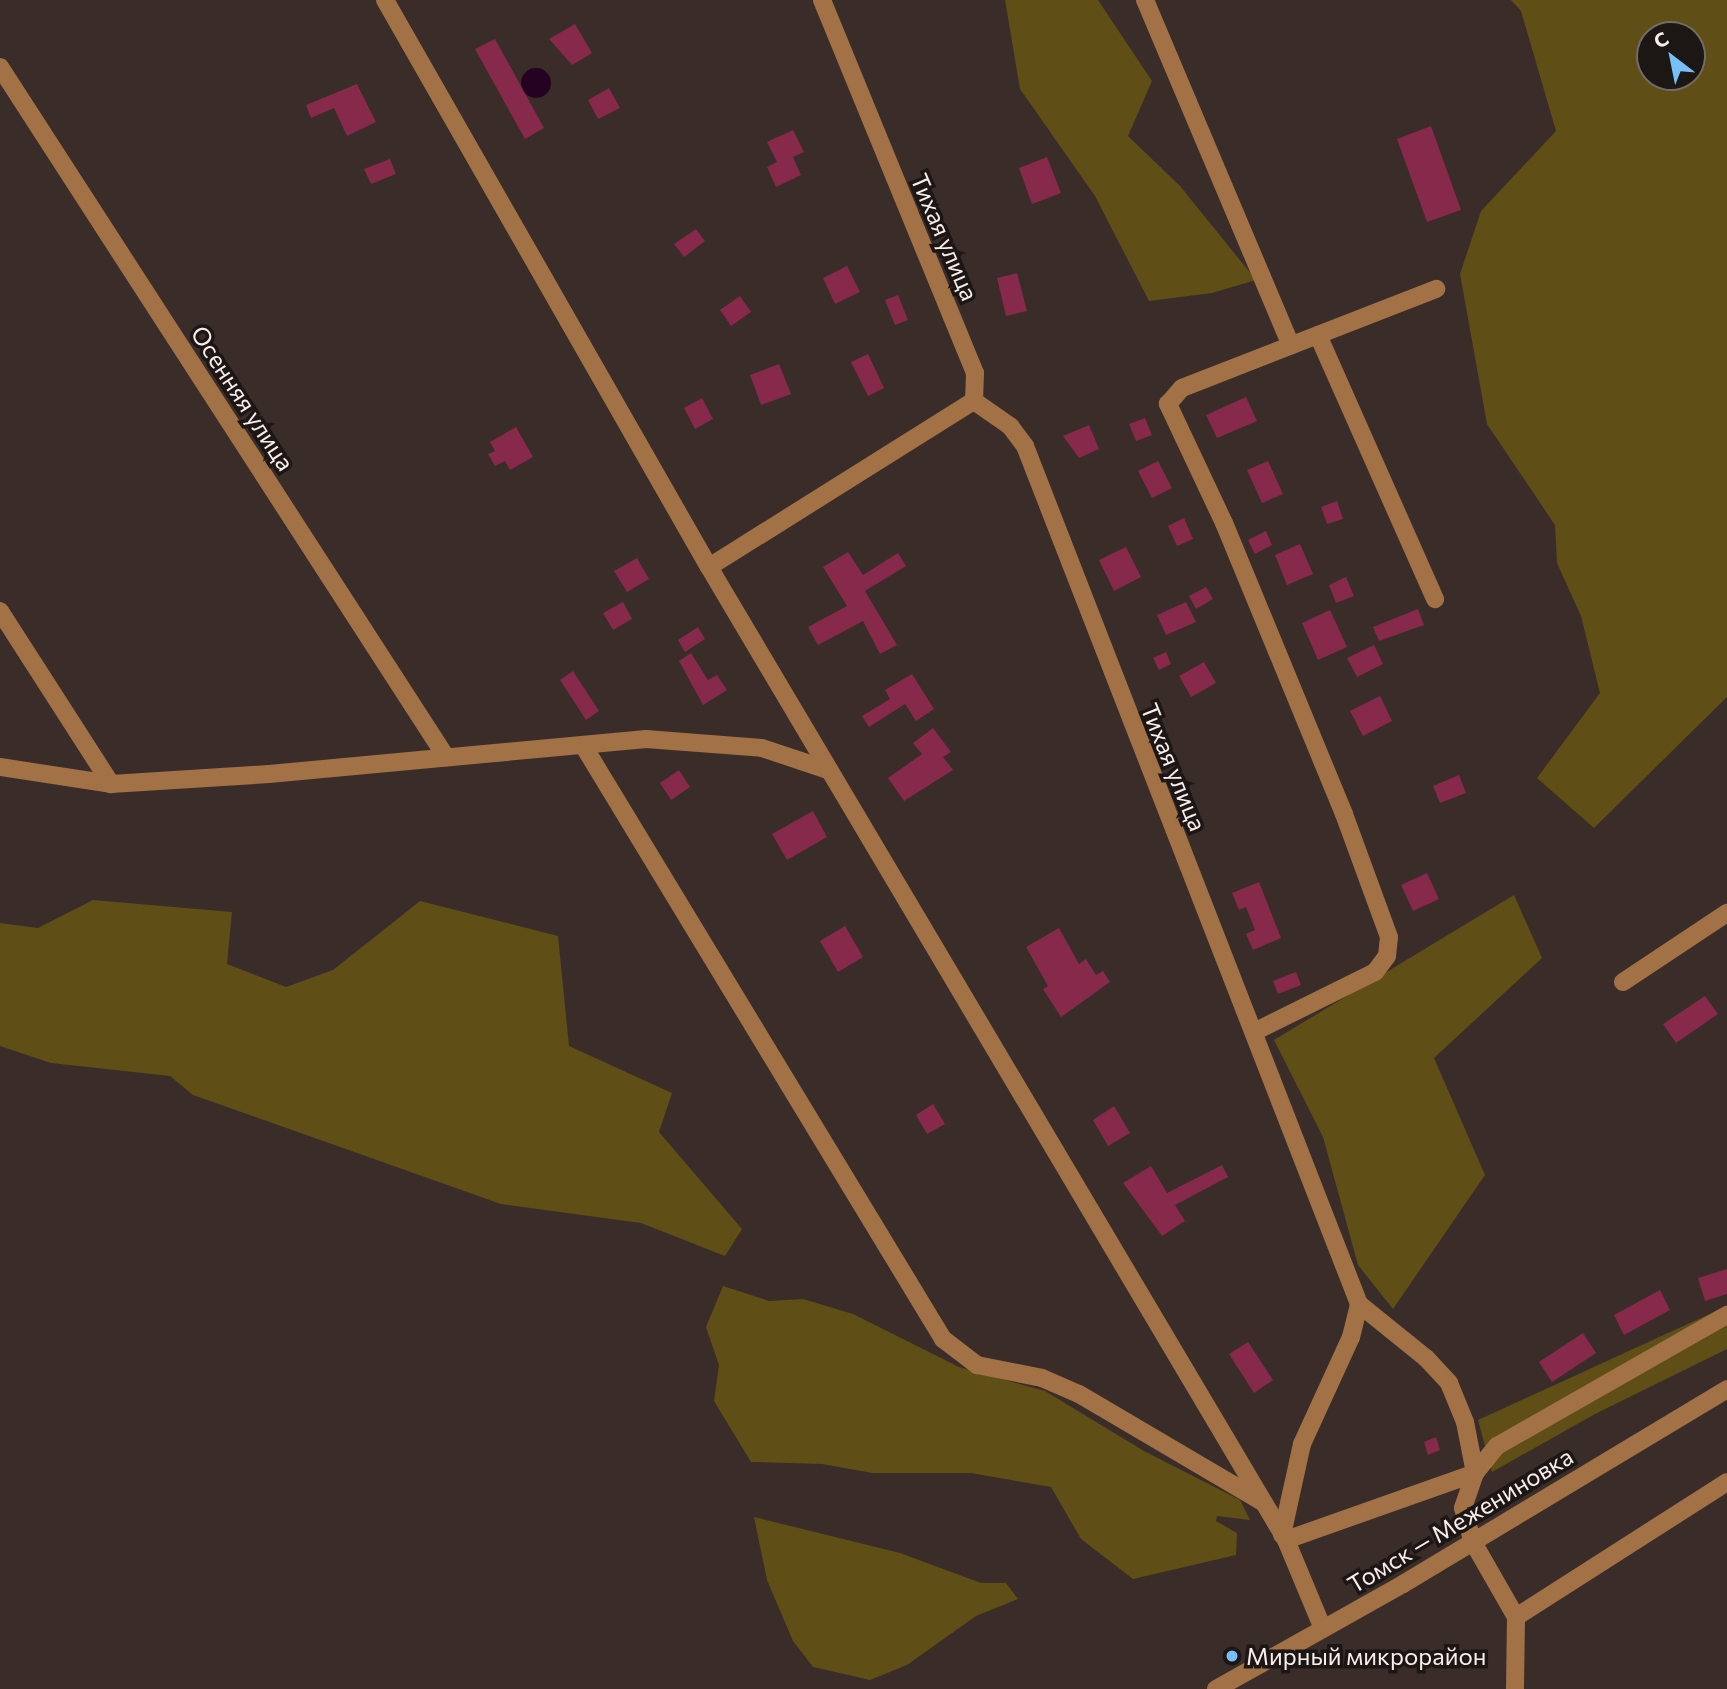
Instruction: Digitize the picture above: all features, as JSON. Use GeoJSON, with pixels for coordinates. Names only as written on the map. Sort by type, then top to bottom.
{"type":"FeatureCollection","features":[{"type":"Feature","properties":{"kind":"street"},"geometry":{"type":"LineString","coordinates":[[385,0],[828,770],[1284,1537],[1322,1629]]}},
{"type":"Feature","properties":{"kind":"street","name":"Тихая улица"},"geometry":{"type":"LineString","coordinates":[[822,0],[975,373],[974,401],[1010,426],[1025,446],[1359,1304]]}},
{"type":"Feature","properties":{"kind":"street"},"geometry":{"type":"LineString","coordinates":[[1145,0],[1291,345]]}},
{"type":"Feature","properties":{"kind":"street","name":"Осенняя улица"},"geometry":{"type":"LineString","coordinates":[[0,67],[446,757]]}},
{"type":"Feature","properties":{"kind":"street"},"geometry":{"type":"LineString","coordinates":[[1254,1032],[1375,972],[1389,946],[1344,814],[1224,523],[1169,411],[1171,397],[1182,388],[1436,289]]}},
{"type":"Feature","properties":{"kind":"street"},"geometry":{"type":"LineString","coordinates":[[1318,335],[1435,599]]}},
{"type":"Feature","properties":{"kind":"street"},"geometry":{"type":"LineString","coordinates":[[709,566],[974,401]]}},
{"type":"Feature","properties":{"kind":"street"},"geometry":{"type":"LineString","coordinates":[[0,611],[111,784]]}},
{"type":"Feature","properties":{"kind":"street"},"geometry":{"type":"LineString","coordinates":[[0,767],[111,784],[646,739],[718,742],[762,748],[828,770]]}},
{"type":"Feature","properties":{"kind":"street"},"geometry":{"type":"LineString","coordinates":[[583,745],[943,1339],[976,1365],[1042,1378],[1070,1390],[1264,1503]]}},
{"type":"Feature","properties":{"kind":"street"},"geometry":{"type":"LineString","coordinates":[[1623,982],[1727,913]]}},
{"type":"Feature","properties":{"kind":"street"},"geometry":{"type":"LineString","coordinates":[[1284,1537],[1302,1444],[1354,1329],[1359,1304],[1426,1358],[1449,1383],[1465,1422],[1475,1473]]}},
{"type":"Feature","properties":{"kind":"street"},"geometry":{"type":"LineString","coordinates":[[1516,1689],[1516,1617],[1473,1542],[1463,1508],[1475,1473],[1497,1446],[1727,1315]]}},
{"type":"Feature","properties":{"kind":"street","name":"Томск — Межениновка"},"geometry":{"type":"LineString","coordinates":[[1216,1689],[1473,1542],[1727,1389]]}},
{"type":"Feature","properties":{"kind":"street"},"geometry":{"type":"LineString","coordinates":[[1284,1537],[1475,1473]]}},
{"type":"Feature","properties":{"kind":"street"},"geometry":{"type":"LineString","coordinates":[[1516,1617],[1727,1482]]}},
{"type":"Feature","properties":{"kind":"shaded area"},"geometry":{"type":"Polygon","coordinates":[[[1005,0],[1098,0],[1152,81],[1128,136],[1180,186],[1256,280],[1212,293],[1149,301],[1095,196],[1020,89],[1005,0]]]}},
{"type":"Feature","properties":{"kind":"shaded area"},"geometry":{"type":"Polygon","coordinates":[[[1511,0],[1727,0],[1727,697],[1594,828],[1537,778],[1600,693],[1581,616],[1557,563],[1555,525],[1487,424],[1460,274],[1481,211],[1556,131],[1521,11],[1511,0]]]}},
{"type":"Feature","properties":{"kind":"shaded area"},"geometry":{"type":"Polygon","coordinates":[[[536,68],[542,69],[550,77],[550,89],[542,97],[536,98],[530,97],[522,89],[521,83],[522,77],[530,69],[536,68]]]}},
{"type":"Feature","properties":{"kind":"shaded area"},"geometry":{"type":"Polygon","coordinates":[[[1514,895],[1542,958],[1434,1058],[1485,1175],[1393,1309],[1358,1265],[1323,1137],[1274,1040],[1514,895]]]}},
{"type":"Feature","properties":{"kind":"shaded area"},"geometry":{"type":"Polygon","coordinates":[[[93,900],[232,912],[227,964],[286,987],[333,970],[420,901],[558,936],[569,1046],[672,1093],[659,1132],[742,1229],[725,1256],[641,1223],[501,1204],[193,1095],[170,1076],[51,1063],[0,1046],[0,923],[38,928],[93,900]]]}},
{"type":"Feature","properties":{"kind":"shaded area"},"geometry":{"type":"Polygon","coordinates":[[[723,1286],[769,1301],[803,1299],[853,1314],[959,1367],[1045,1391],[1144,1451],[1240,1500],[1250,1520],[1217,1516],[1216,1521],[1237,1533],[1236,1555],[1133,1579],[1081,1539],[1051,1487],[971,1473],[872,1473],[822,1464],[751,1462],[714,1401],[719,1365],[706,1327],[723,1286]]]}},
{"type":"Feature","properties":{"kind":"shaded area"},"geometry":{"type":"Polygon","coordinates":[[[1727,1306],[1727,1349],[1595,1414],[1492,1472],[1478,1420],[1727,1306]]]}},
{"type":"Feature","properties":{"kind":"shaded area"},"geometry":{"type":"Polygon","coordinates":[[[754,1517],[900,1553],[981,1583],[1006,1583],[1018,1599],[976,1616],[907,1665],[870,1680],[813,1667],[793,1641],[767,1580],[754,1517]]]}},
{"type":"Feature","properties":{"kind":"building"},"geometry":{"type":"Polygon","coordinates":[[[575,24],[592,53],[572,65],[549,39],[575,24]]]}},
{"type":"Feature","properties":{"kind":"building"},"geometry":{"type":"Polygon","coordinates":[[[495,39],[544,128],[525,139],[475,49],[495,39]]]}},
{"type":"Feature","properties":{"kind":"building"},"geometry":{"type":"Polygon","coordinates":[[[357,84],[376,122],[347,136],[334,108],[311,118],[306,105],[357,84]]]}},
{"type":"Feature","properties":{"kind":"building"},"geometry":{"type":"Polygon","coordinates":[[[609,88],[620,108],[598,119],[588,100],[609,88]]]}},
{"type":"Feature","properties":{"kind":"building"},"geometry":{"type":"Polygon","coordinates":[[[1431,126],[1461,210],[1427,222],[1397,139],[1431,126]]]}},
{"type":"Feature","properties":{"kind":"building"},"geometry":{"type":"Polygon","coordinates":[[[793,130],[804,152],[793,157],[801,175],[776,187],[767,167],[777,162],[767,142],[793,130]]]}},
{"type":"Feature","properties":{"kind":"building"},"geometry":{"type":"Polygon","coordinates":[[[1047,157],[1061,193],[1032,204],[1019,168],[1047,157]]]}},
{"type":"Feature","properties":{"kind":"building"},"geometry":{"type":"Polygon","coordinates":[[[390,159],[396,174],[371,184],[364,169],[390,159]]]}},
{"type":"Feature","properties":{"kind":"building"},"geometry":{"type":"Polygon","coordinates":[[[696,229],[705,241],[684,257],[674,244],[696,229]]]}},
{"type":"Feature","properties":{"kind":"building"},"geometry":{"type":"Polygon","coordinates":[[[847,266],[860,292],[835,304],[823,278],[847,266]]]}},
{"type":"Feature","properties":{"kind":"building"},"geometry":{"type":"Polygon","coordinates":[[[1017,273],[1027,311],[1006,316],[997,278],[1017,273]]]}},
{"type":"Feature","properties":{"kind":"building"},"geometry":{"type":"Polygon","coordinates":[[[898,295],[908,320],[895,325],[885,300],[898,295]]]}},
{"type":"Feature","properties":{"kind":"building"},"geometry":{"type":"Polygon","coordinates":[[[740,296],[751,312],[731,326],[720,310],[740,296]]]}},
{"type":"Feature","properties":{"kind":"building"},"geometry":{"type":"Polygon","coordinates":[[[868,354],[884,388],[868,396],[851,362],[868,354]]]}},
{"type":"Feature","properties":{"kind":"building"},"geometry":{"type":"Polygon","coordinates":[[[779,364],[791,394],[761,405],[750,375],[779,364]]]}},
{"type":"Feature","properties":{"kind":"building"},"geometry":{"type":"Polygon","coordinates":[[[1246,397],[1257,421],[1217,438],[1206,415],[1246,397]]]}},
{"type":"Feature","properties":{"kind":"building"},"geometry":{"type":"Polygon","coordinates":[[[702,398],[713,419],[695,429],[684,408],[702,398]]]}},
{"type":"Feature","properties":{"kind":"building"},"geometry":{"type":"Polygon","coordinates":[[[1145,418],[1152,435],[1136,441],[1129,424],[1145,418]]]}},
{"type":"Feature","properties":{"kind":"building"},"geometry":{"type":"Polygon","coordinates":[[[1089,425],[1099,449],[1079,458],[1063,436],[1089,425]]]}},
{"type":"Feature","properties":{"kind":"building"},"geometry":{"type":"Polygon","coordinates":[[[516,427],[533,457],[510,470],[505,461],[495,466],[488,454],[495,451],[490,442],[516,427]]]}},
{"type":"Feature","properties":{"kind":"building"},"geometry":{"type":"Polygon","coordinates":[[[1158,461],[1172,488],[1152,498],[1138,471],[1158,461]]]}},
{"type":"Feature","properties":{"kind":"building"},"geometry":{"type":"Polygon","coordinates":[[[1268,461],[1283,494],[1262,503],[1247,470],[1268,461]]]}},
{"type":"Feature","properties":{"kind":"building"},"geometry":{"type":"Polygon","coordinates":[[[1337,501],[1343,519],[1327,524],[1321,507],[1337,501]]]}},
{"type":"Feature","properties":{"kind":"building"},"geometry":{"type":"Polygon","coordinates":[[[1184,518],[1193,539],[1177,546],[1168,526],[1184,518]]]}},
{"type":"Feature","properties":{"kind":"building"},"geometry":{"type":"Polygon","coordinates":[[[1266,531],[1272,545],[1255,554],[1248,540],[1266,531]]]}},
{"type":"Feature","properties":{"kind":"building"},"geometry":{"type":"Polygon","coordinates":[[[1300,544],[1313,574],[1287,585],[1275,555],[1300,544]]]}},
{"type":"Feature","properties":{"kind":"building"},"geometry":{"type":"Polygon","coordinates":[[[1126,547],[1141,577],[1114,591],[1099,560],[1126,547]]]}},
{"type":"Feature","properties":{"kind":"building"},"geometry":{"type":"Polygon","coordinates":[[[848,552],[863,575],[898,553],[906,566],[865,591],[897,645],[880,654],[863,621],[818,645],[808,627],[847,606],[823,567],[848,552]]]}},
{"type":"Feature","properties":{"kind":"building"},"geometry":{"type":"Polygon","coordinates":[[[637,558],[649,579],[627,592],[614,571],[637,558]]]}},
{"type":"Feature","properties":{"kind":"building"},"geometry":{"type":"Polygon","coordinates":[[[1346,577],[1354,596],[1336,603],[1329,585],[1346,577]]]}},
{"type":"Feature","properties":{"kind":"building"},"geometry":{"type":"Polygon","coordinates":[[[1206,587],[1213,599],[1196,609],[1189,596],[1206,587]]]}},
{"type":"Feature","properties":{"kind":"building"},"geometry":{"type":"Polygon","coordinates":[[[623,602],[632,619],[613,630],[603,613],[623,602]]]}},
{"type":"Feature","properties":{"kind":"building"},"geometry":{"type":"Polygon","coordinates":[[[1186,602],[1196,622],[1166,635],[1157,615],[1186,602]]]}},
{"type":"Feature","properties":{"kind":"building"},"geometry":{"type":"Polygon","coordinates":[[[1418,609],[1424,625],[1379,641],[1373,627],[1418,609]]]}},
{"type":"Feature","properties":{"kind":"building"},"geometry":{"type":"Polygon","coordinates":[[[1330,610],[1347,647],[1318,660],[1302,623],[1330,610]]]}},
{"type":"Feature","properties":{"kind":"building"},"geometry":{"type":"Polygon","coordinates":[[[698,627],[705,639],[685,652],[678,640],[698,627]]]}},
{"type":"Feature","properties":{"kind":"building"},"geometry":{"type":"Polygon","coordinates":[[[1374,645],[1383,664],[1357,677],[1347,658],[1374,645]]]}},
{"type":"Feature","properties":{"kind":"building"},"geometry":{"type":"Polygon","coordinates":[[[1166,652],[1171,664],[1159,670],[1153,658],[1166,652]]]}},
{"type":"Feature","properties":{"kind":"building"},"geometry":{"type":"Polygon","coordinates":[[[691,653],[708,680],[717,675],[727,690],[703,705],[679,661],[691,653]]]}},
{"type":"Feature","properties":{"kind":"building"},"geometry":{"type":"Polygon","coordinates":[[[1204,662],[1216,683],[1191,697],[1179,676],[1204,662]]]}},
{"type":"Feature","properties":{"kind":"building"},"geometry":{"type":"Polygon","coordinates":[[[573,671],[599,711],[586,720],[560,680],[573,671]]]}},
{"type":"Feature","properties":{"kind":"building"},"geometry":{"type":"Polygon","coordinates":[[[912,674],[934,709],[916,721],[905,704],[869,727],[862,716],[890,699],[885,690],[912,674]]]}},
{"type":"Feature","properties":{"kind":"building"},"geometry":{"type":"Polygon","coordinates":[[[1380,696],[1392,721],[1363,736],[1350,711],[1380,696]]]}},
{"type":"Feature","properties":{"kind":"building"},"geometry":{"type":"Polygon","coordinates":[[[933,728],[951,752],[943,757],[953,770],[904,801],[888,778],[922,754],[913,743],[933,728]]]}},
{"type":"Feature","properties":{"kind":"building"},"geometry":{"type":"Polygon","coordinates":[[[679,770],[690,787],[671,800],[660,783],[679,770]]]}},
{"type":"Feature","properties":{"kind":"building"},"geometry":{"type":"Polygon","coordinates":[[[1459,775],[1466,793],[1440,803],[1433,786],[1459,775]]]}},
{"type":"Feature","properties":{"kind":"building"},"geometry":{"type":"Polygon","coordinates":[[[813,811],[827,837],[787,860],[772,834],[813,811]]]}},
{"type":"Feature","properties":{"kind":"building"},"geometry":{"type":"Polygon","coordinates":[[[1427,873],[1439,899],[1413,911],[1401,885],[1427,873]]]}},
{"type":"Feature","properties":{"kind":"building"},"geometry":{"type":"Polygon","coordinates":[[[1259,882],[1281,938],[1253,950],[1246,934],[1255,930],[1246,907],[1239,910],[1232,893],[1259,882]]]}},
{"type":"Feature","properties":{"kind":"building"},"geometry":{"type":"Polygon","coordinates":[[[845,926],[863,957],[838,972],[820,941],[845,926]]]}},
{"type":"Feature","properties":{"kind":"building"},"geometry":{"type":"Polygon","coordinates":[[[1059,928],[1079,964],[1086,959],[1096,975],[1103,971],[1110,982],[1061,1017],[1043,989],[1048,986],[1026,947],[1059,928]]]}},
{"type":"Feature","properties":{"kind":"building"},"geometry":{"type":"Polygon","coordinates":[[[1296,972],[1301,985],[1278,994],[1273,981],[1296,972]]]}},
{"type":"Feature","properties":{"kind":"building"},"geometry":{"type":"Polygon","coordinates":[[[1705,996],[1718,1014],[1676,1043],[1663,1024],[1705,996]]]}},
{"type":"Feature","properties":{"kind":"building"},"geometry":{"type":"Polygon","coordinates":[[[933,1104],[945,1124],[927,1134],[916,1115],[933,1104]]]}},
{"type":"Feature","properties":{"kind":"building"},"geometry":{"type":"Polygon","coordinates":[[[1114,1106],[1130,1133],[1108,1146],[1093,1120],[1114,1106]]]}},
{"type":"Feature","properties":{"kind":"building"},"geometry":{"type":"Polygon","coordinates":[[[1222,1165],[1228,1177],[1175,1205],[1185,1221],[1162,1236],[1123,1183],[1151,1166],[1167,1193],[1222,1165]]]}},
{"type":"Feature","properties":{"kind":"building"},"geometry":{"type":"Polygon","coordinates":[[[1727,1269],[1727,1294],[1705,1301],[1698,1278],[1727,1269]]]}},
{"type":"Feature","properties":{"kind":"building"},"geometry":{"type":"Polygon","coordinates":[[[1660,1290],[1670,1310],[1624,1335],[1614,1315],[1660,1290]]]}},
{"type":"Feature","properties":{"kind":"building"},"geometry":{"type":"Polygon","coordinates":[[[1583,1333],[1596,1353],[1552,1382],[1539,1362],[1583,1333]]]}},
{"type":"Feature","properties":{"kind":"building"},"geometry":{"type":"Polygon","coordinates":[[[1248,1342],[1273,1380],[1254,1393],[1229,1354],[1248,1342]]]}},
{"type":"Feature","properties":{"kind":"building"},"geometry":{"type":"Polygon","coordinates":[[[1436,1437],[1440,1450],[1428,1455],[1424,1442],[1436,1437]]]}},
{"type":"Feature","properties":{"kind":"place","name":"Мирный микрорайон"},"geometry":{"type":"Point","coordinates":[1232,1656]}}]}
